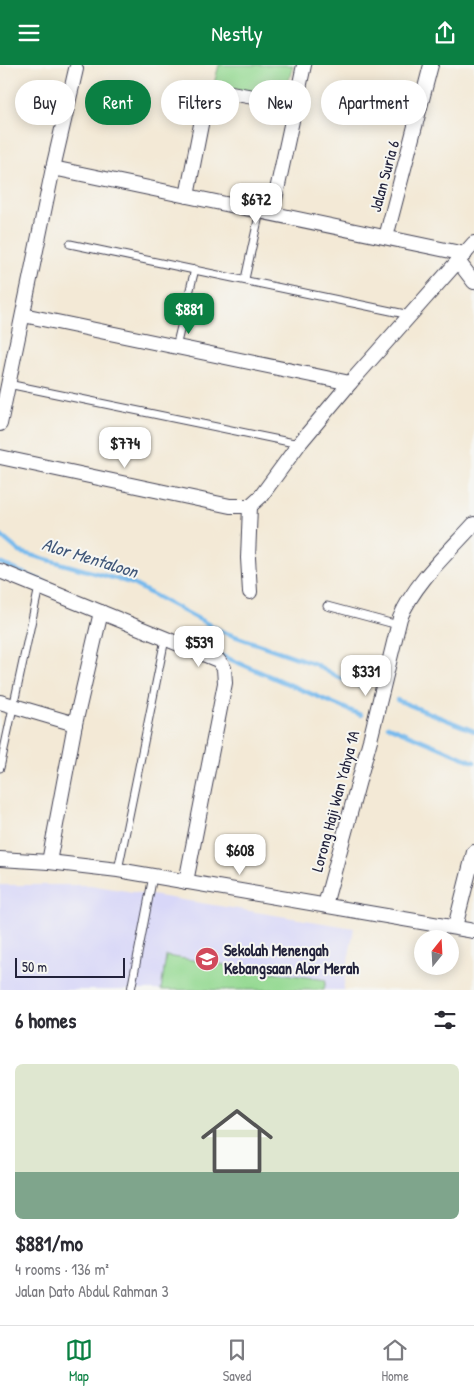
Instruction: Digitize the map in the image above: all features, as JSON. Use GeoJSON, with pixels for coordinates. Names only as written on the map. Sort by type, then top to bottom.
{"type":"FeatureCollection","features":[{"type":"Feature","properties":{"kind":"street"},"geometry":{"type":"LineString","coordinates":[[301,80],[304,65]]}},
{"type":"Feature","properties":{"kind":"street","name":"Jalan Suria 6"},"geometry":{"type":"LineString","coordinates":[[386,237],[431,65]]}},
{"type":"Feature","properties":{"kind":"street"},"geometry":{"type":"LineString","coordinates":[[0,425],[4,383],[22,315],[76,69]]}},
{"type":"Feature","properties":{"kind":"street"},"geometry":{"type":"LineString","coordinates":[[187,196],[206,99],[209,94],[220,91],[249,96]]}},
{"type":"Feature","properties":{"kind":"street"},"geometry":{"type":"LineString","coordinates":[[266,212],[290,125]]}},
{"type":"Feature","properties":{"kind":"street"},"geometry":{"type":"LineString","coordinates":[[53,168],[466,253]]}},
{"type":"Feature","properties":{"kind":"street"},"geometry":{"type":"LineString","coordinates":[[466,253],[474,282]]}},
{"type":"Feature","properties":{"kind":"street"},"geometry":{"type":"LineString","coordinates":[[0,457],[230,506],[250,506],[261,496],[299,444],[350,383],[466,253]]}},
{"type":"Feature","properties":{"kind":"street"},"geometry":{"type":"LineString","coordinates":[[22,315],[350,383]]}},
{"type":"Feature","properties":{"kind":"street"},"geometry":{"type":"LineString","coordinates":[[250,506],[248,558],[250,592]]}},
{"type":"Feature","properties":{"kind":"street","name":"Lorong Haji Wan Yahya 1A"},"geometry":{"type":"LineString","coordinates":[[325,905],[404,607],[474,524]]}},
{"type":"Feature","properties":{"kind":"street"},"geometry":{"type":"LineString","coordinates":[[0,571],[218,660],[224,668],[225,676],[186,881]]}},
{"type":"Feature","properties":{"kind":"street"},"geometry":{"type":"LineString","coordinates":[[49,861],[75,725],[101,612]]}},
{"type":"Feature","properties":{"kind":"street"},"geometry":{"type":"LineString","coordinates":[[7,703],[75,725]]}},
{"type":"Feature","properties":{"kind":"street"},"geometry":{"type":"LineString","coordinates":[[455,927],[474,852]]}},
{"type":"Feature","properties":{"kind":"street"},"geometry":{"type":"LineString","coordinates":[[0,859],[49,861],[118,870],[474,931]]}},
{"type":"Feature","properties":{"kind":"lane"},"geometry":{"type":"LineString","coordinates":[[245,279],[266,212]]}},
{"type":"Feature","properties":{"kind":"lane"},"geometry":{"type":"LineString","coordinates":[[70,244],[245,279],[410,315]]}},
{"type":"Feature","properties":{"kind":"lane"},"geometry":{"type":"LineString","coordinates":[[176,347],[194,269]]}},
{"type":"Feature","properties":{"kind":"lane"},"geometry":{"type":"LineString","coordinates":[[4,383],[299,444]]}},
{"type":"Feature","properties":{"kind":"lane"},"geometry":{"type":"LineString","coordinates":[[0,768],[7,703],[39,587]]}},
{"type":"Feature","properties":{"kind":"lane"},"geometry":{"type":"LineString","coordinates":[[327,606],[398,625]]}},
{"type":"Feature","properties":{"kind":"lane"},"geometry":{"type":"LineString","coordinates":[[118,870],[165,639]]}},
{"type":"Feature","properties":{"kind":"lane"},"geometry":{"type":"LineString","coordinates":[[131,990],[153,876]]}},
{"type":"Feature","properties":{"kind":"shaded area","name":"Sekolah Menengah Kebangsaan Alor Merah"},"geometry":{"type":"Polygon","coordinates":[[[0,885],[90,885],[354,928],[343,990],[0,990],[0,885]]]}},
{"type":"Feature","properties":{"kind":"green space"},"geometry":{"type":"Polygon","coordinates":[[[219,65],[293,65],[289,80],[249,80],[249,93],[239,91],[239,80],[215,80],[219,65]]]}},
{"type":"Feature","properties":{"kind":"green space"},"geometry":{"type":"Polygon","coordinates":[[[166,956],[326,980],[324,990],[161,990],[166,956]]]}},
{"type":"Feature","properties":{"kind":"waterway","name":"Alor Mentaloon"},"geometry":{"type":"LineString","coordinates":[[0,535],[20,552],[131,583],[223,632],[315,664],[337,677],[366,688]]}},
{"type":"Feature","properties":{"kind":"waterway"},"geometry":{"type":"LineString","coordinates":[[0,563],[51,585]]}},
{"type":"Feature","properties":{"kind":"waterway"},"geometry":{"type":"LineString","coordinates":[[220,655],[361,715]]}},
{"type":"Feature","properties":{"kind":"waterway","name":"Alor Mentaloon"},"geometry":{"type":"LineString","coordinates":[[397,700],[474,731]]}},
{"type":"Feature","properties":{"kind":"waterway"},"geometry":{"type":"LineString","coordinates":[[388,726],[474,762]]}},
{"type":"Feature","properties":{"kind":"place","name":"Sekolah Menengah Kebangsaan Alor Merah"},"geometry":{"type":"Point","coordinates":[207,959]}}]}
